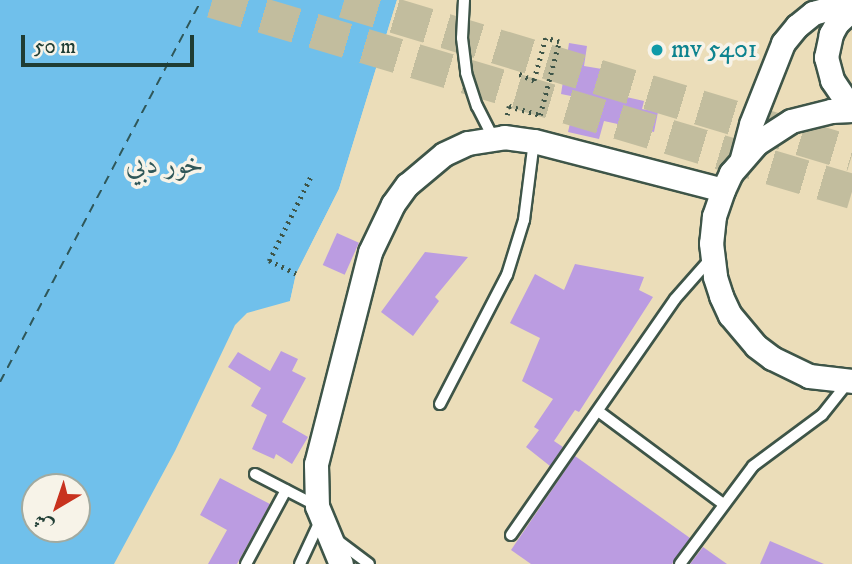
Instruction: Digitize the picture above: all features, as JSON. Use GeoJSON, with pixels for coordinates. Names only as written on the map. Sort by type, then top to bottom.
{"type":"FeatureCollection","features":[{"type":"Feature","properties":{"kind":"street"},"geometry":{"type":"LineString","coordinates":[[742,158],[751,124],[783,43],[797,26],[813,13],[852,2]]}},
{"type":"Feature","properties":{"kind":"street"},"geometry":{"type":"LineString","coordinates":[[852,9],[831,34],[826,57],[832,80],[852,110]]}},
{"type":"Feature","properties":{"kind":"street"},"geometry":{"type":"LineString","coordinates":[[851,381],[809,376],[772,358],[756,346],[726,306],[712,257],[714,216],[723,190],[742,158],[757,143],[791,121],[831,111],[852,110]]}},
{"type":"Feature","properties":{"kind":"street"},"geometry":{"type":"LineString","coordinates":[[341,564],[322,519],[316,464],[363,277],[381,226],[407,185],[444,153],[468,143],[498,137],[534,141],[723,190]]}},
{"type":"Feature","properties":{"kind":"lane"},"geometry":{"type":"LineString","coordinates":[[464,0],[461,38],[466,73],[477,106],[498,137]]}},
{"type":"Feature","properties":{"kind":"lane"},"geometry":{"type":"LineString","coordinates":[[440,404],[507,275],[524,220],[534,141]]}},
{"type":"Feature","properties":{"kind":"lane"},"geometry":{"type":"LineString","coordinates":[[510,535],[675,299],[712,257]]}},
{"type":"Feature","properties":{"kind":"lane"},"geometry":{"type":"LineString","coordinates":[[680,564],[753,466],[822,415],[851,381]]}},
{"type":"Feature","properties":{"kind":"lane"},"geometry":{"type":"LineString","coordinates":[[598,411],[723,504]]}},
{"type":"Feature","properties":{"kind":"lane"},"geometry":{"type":"LineString","coordinates":[[256,474],[286,490],[322,519],[369,564]]}},
{"type":"Feature","properties":{"kind":"lane"},"geometry":{"type":"LineString","coordinates":[[246,564],[286,490]]}},
{"type":"Feature","properties":{"kind":"lane"},"geometry":{"type":"LineString","coordinates":[[300,564],[322,519]]}},
{"type":"Feature","properties":{"kind":"path"},"geometry":{"type":"LineString","coordinates":[[498,137],[509,106],[540,115],[559,42],[546,38],[534,81],[518,74]]}},
{"type":"Feature","properties":{"kind":"path"},"geometry":{"type":"LineString","coordinates":[[296,274],[269,261],[311,176]]}},
{"type":"Feature","properties":{"kind":"water","name":"خور دبي"},"geometry":{"type":"Polygon","coordinates":[[[0,0],[397,0],[339,189],[296,274],[290,301],[247,313],[235,325],[175,451],[114,564],[0,564],[0,0]]]}},
{"type":"Feature","properties":{"kind":"pier"},"geometry":{"type":"Polygon","coordinates":[[[397,0],[400,1],[342,190],[299,275],[293,301],[290,301],[296,274],[339,189],[397,0]]]}},
{"type":"Feature","properties":{"kind":"building"},"geometry":{"type":"Polygon","coordinates":[[[569,43],[587,46],[584,66],[608,70],[604,92],[644,101],[642,109],[658,112],[654,132],[604,121],[599,139],[568,132],[576,97],[561,94],[569,43]]]}},
{"type":"Feature","properties":{"kind":"building"},"geometry":{"type":"Polygon","coordinates":[[[337,233],[359,243],[345,275],[323,265],[337,233]]]}},
{"type":"Feature","properties":{"kind":"building"},"geometry":{"type":"Polygon","coordinates":[[[425,252],[468,257],[435,297],[439,301],[413,336],[381,312],[425,252]]]}},
{"type":"Feature","properties":{"kind":"building"},"geometry":{"type":"Polygon","coordinates":[[[575,264],[644,277],[639,290],[653,297],[579,412],[575,410],[554,441],[563,447],[550,466],[526,447],[539,430],[534,427],[553,399],[522,381],[540,338],[510,323],[535,274],[564,290],[575,264]]]}},
{"type":"Feature","properties":{"kind":"building"},"geometry":{"type":"Polygon","coordinates":[[[281,351],[298,359],[292,371],[306,378],[282,422],[308,437],[292,464],[276,454],[274,459],[252,449],[267,415],[251,406],[261,388],[228,367],[238,352],[270,371],[281,351]]]}},
{"type":"Feature","properties":{"kind":"building"},"geometry":{"type":"Polygon","coordinates":[[[575,456],[690,538],[672,564],[531,564],[511,550],[575,456]]]}},
{"type":"Feature","properties":{"kind":"building"},"geometry":{"type":"Polygon","coordinates":[[[220,478],[270,504],[237,564],[208,564],[227,530],[200,515],[220,478]]]}},
{"type":"Feature","properties":{"kind":"building"},"geometry":{"type":"Polygon","coordinates":[[[770,541],[824,564],[760,564],[770,541]]]}},
{"type":"Feature","properties":{"kind":"building"},"geometry":{"type":"Polygon","coordinates":[[[703,547],[727,564],[690,564],[703,547]]]}},
{"type":"Feature","properties":{"kind":"ferry route"},"geometry":{"type":"LineString","coordinates":[[0,382],[201,0]]}},
{"type":"Feature","properties":{"kind":"tunnel"},"geometry":{"type":"LineString","coordinates":[[212,0],[852,191]]}},
{"type":"Feature","properties":{"kind":"tunnel"},"geometry":{"type":"LineString","coordinates":[[344,0],[852,153]]}},
{"type":"Feature","properties":{"kind":"place","name":"mv 5401"},"geometry":{"type":"Point","coordinates":[657,50]}}]}
